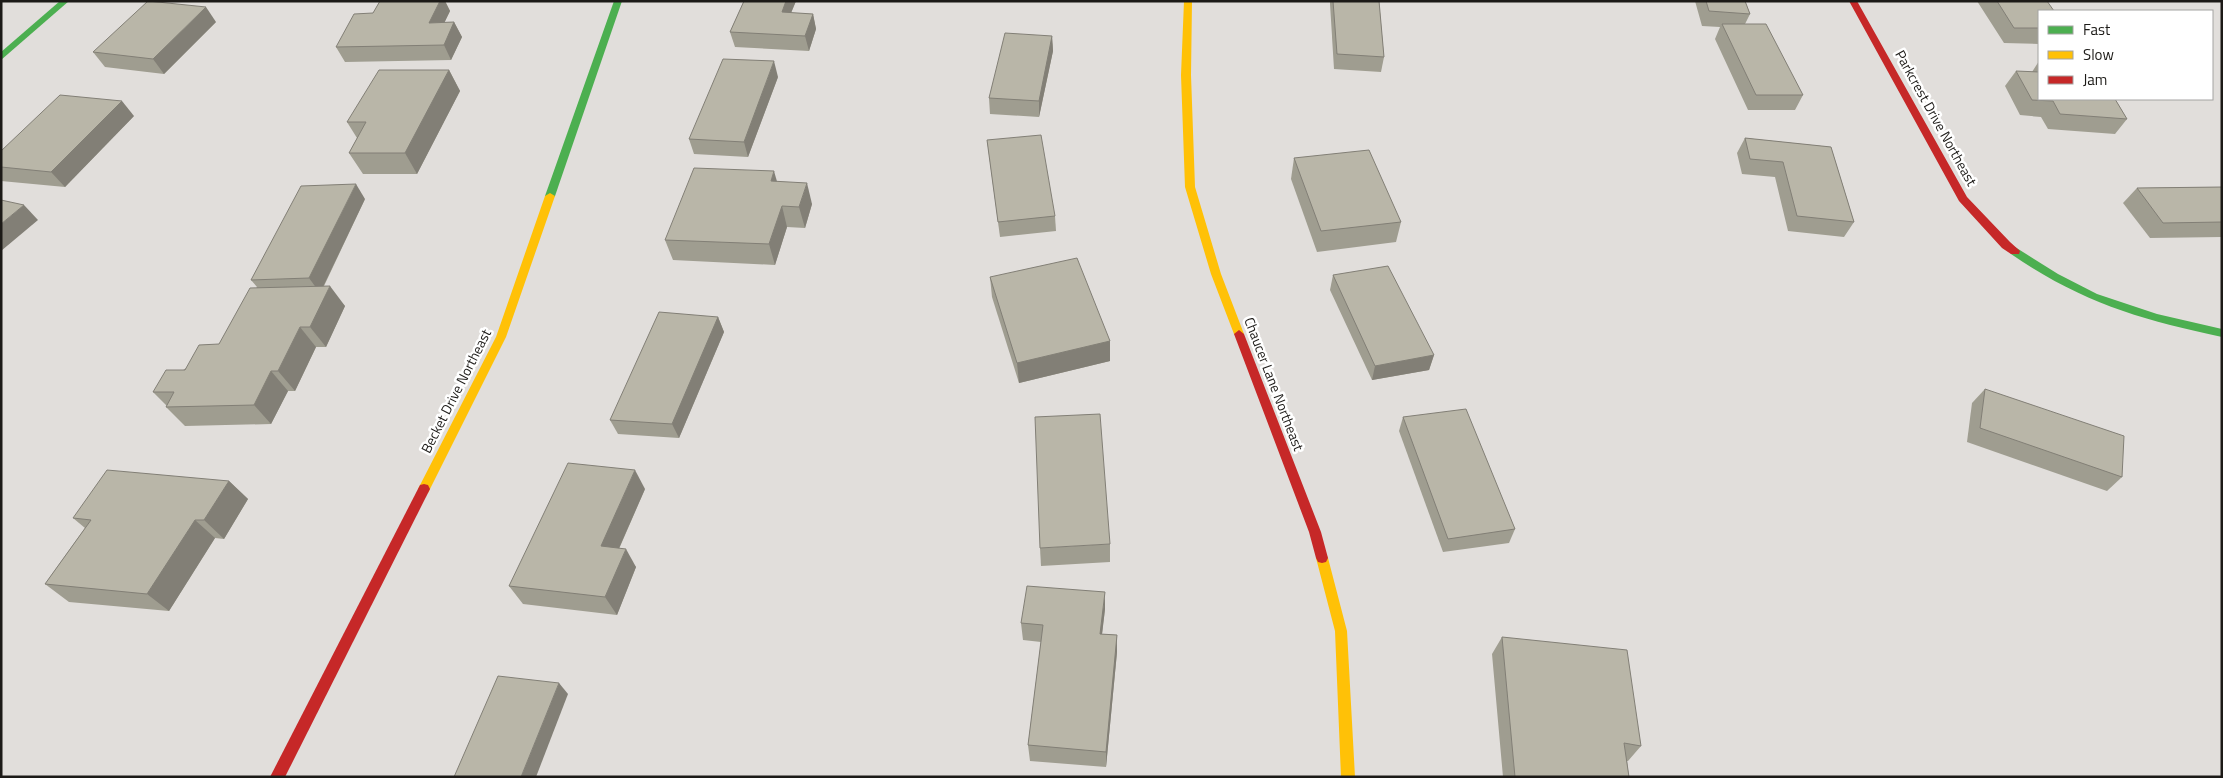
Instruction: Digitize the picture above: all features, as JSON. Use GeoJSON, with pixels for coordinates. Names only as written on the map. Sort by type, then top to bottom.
{"type":"FeatureCollection","features":[{"type":"Feature","properties":{"kind":"street"},"geometry":{"type":"LineString","coordinates":[[1,56],[64,1]]}},
{"type":"Feature","properties":{"kind":"street","name":"Becket Drive Northeast"},"geometry":{"type":"LineString","coordinates":[[278,777],[501,337],[618,1]]}},
{"type":"Feature","properties":{"kind":"street","name":"Chaucer Lane Northeast"},"geometry":{"type":"LineString","coordinates":[[1188,1],[1186,75],[1190,187],[1216,274],[1315,532],[1341,631],[1348,777]]}},
{"type":"Feature","properties":{"kind":"street","name":"Parkcrest Drive Northeast"},"geometry":{"type":"LineString","coordinates":[[1854,1],[1963,198],[2006,245],[2054,277],[2119,306],[2188,326],[2222,333]]}},
{"type":"Feature","properties":{"kind":"building"},"geometry":{"type":"Polygon","coordinates":[[[148,1],[206,7],[153,59],[93,52],[148,1]]]}},
{"type":"Feature","properties":{"kind":"building"},"geometry":{"type":"Polygon","coordinates":[[[380,1],[440,1],[429,23],[454,22],[444,45],[336,47],[354,14],[373,13],[380,1]]]}},
{"type":"Feature","properties":{"kind":"building"},"geometry":{"type":"Polygon","coordinates":[[[744,1],[786,1],[782,12],[813,14],[805,36],[730,32],[744,1]]]}},
{"type":"Feature","properties":{"kind":"building"},"geometry":{"type":"Polygon","coordinates":[[[1333,1],[1379,1],[1384,57],[1337,54],[1333,1]]]}},
{"type":"Feature","properties":{"kind":"building"},"geometry":{"type":"Polygon","coordinates":[[[1706,1],[1745,1],[1750,14],[1709,11],[1706,1]]]}},
{"type":"Feature","properties":{"kind":"building"},"geometry":{"type":"Polygon","coordinates":[[[1997,1],[2047,1],[2053,10],[2038,10],[2038,28],[2014,28],[1997,1]]]}},
{"type":"Feature","properties":{"kind":"building"},"geometry":{"type":"Polygon","coordinates":[[[1722,24],[1766,24],[1803,95],[1756,95],[1722,24]]]}},
{"type":"Feature","properties":{"kind":"building"},"geometry":{"type":"Polygon","coordinates":[[[1005,33],[1052,36],[1039,101],[989,98],[1005,33]]]}},
{"type":"Feature","properties":{"kind":"building"},"geometry":{"type":"Polygon","coordinates":[[[723,59],[774,61],[744,142],[689,139],[723,59]]]}},
{"type":"Feature","properties":{"kind":"building"},"geometry":{"type":"Polygon","coordinates":[[[379,70],[449,70],[405,153],[349,153],[366,122],[347,122],[379,70]]]}},
{"type":"Feature","properties":{"kind":"building"},"geometry":{"type":"Polygon","coordinates":[[[2016,71],[2038,72],[2038,100],[2116,100],[2127,119],[2060,114],[2053,101],[2032,100],[2016,71]]]}},
{"type":"Feature","properties":{"kind":"building"},"geometry":{"type":"Polygon","coordinates":[[[60,95],[122,101],[51,172],[1,167],[1,151],[60,95]]]}},
{"type":"Feature","properties":{"kind":"building"},"geometry":{"type":"Polygon","coordinates":[[[1041,135],[1055,216],[998,222],[987,140],[1041,135]]]}},
{"type":"Feature","properties":{"kind":"building"},"geometry":{"type":"Polygon","coordinates":[[[1745,138],[1831,147],[1854,222],[1797,216],[1783,162],[1750,159],[1745,138]]]}},
{"type":"Feature","properties":{"kind":"building"},"geometry":{"type":"Polygon","coordinates":[[[1369,150],[1401,222],[1321,231],[1294,158],[1369,150]]]}},
{"type":"Feature","properties":{"kind":"building"},"geometry":{"type":"Polygon","coordinates":[[[694,168],[774,171],[771,181],[807,183],[799,207],[782,206],[769,244],[665,240],[694,168]]]}},
{"type":"Feature","properties":{"kind":"building"},"geometry":{"type":"Polygon","coordinates":[[[356,184],[309,278],[251,280],[301,186],[356,184]]]}},
{"type":"Feature","properties":{"kind":"building"},"geometry":{"type":"Polygon","coordinates":[[[2222,187],[2222,222],[2163,223],[2137,188],[2222,187]]]}},
{"type":"Feature","properties":{"kind":"building"},"geometry":{"type":"Polygon","coordinates":[[[1,200],[24,205],[1,224],[1,200]]]}},
{"type":"Feature","properties":{"kind":"building"},"geometry":{"type":"Polygon","coordinates":[[[1077,258],[1110,341],[1017,363],[990,277],[1077,258]]]}},
{"type":"Feature","properties":{"kind":"building"},"geometry":{"type":"Polygon","coordinates":[[[1388,266],[1434,355],[1375,366],[1333,275],[1388,266]]]}},
{"type":"Feature","properties":{"kind":"building"},"geometry":{"type":"Polygon","coordinates":[[[330,286],[310,327],[300,327],[278,371],[271,371],[254,405],[166,407],[174,392],[153,392],[166,370],[185,370],[199,345],[219,344],[250,288],[330,286]]]}},
{"type":"Feature","properties":{"kind":"building"},"geometry":{"type":"Polygon","coordinates":[[[659,312],[718,317],[672,424],[610,420],[659,312]]]}},
{"type":"Feature","properties":{"kind":"building"},"geometry":{"type":"Polygon","coordinates":[[[1985,389],[2124,436],[2122,477],[1980,428],[1985,389]]]}},
{"type":"Feature","properties":{"kind":"building"},"geometry":{"type":"Polygon","coordinates":[[[1466,409],[1515,529],[1448,539],[1403,417],[1466,409]]]}},
{"type":"Feature","properties":{"kind":"building"},"geometry":{"type":"Polygon","coordinates":[[[1100,414],[1110,544],[1040,548],[1035,417],[1100,414]]]}},
{"type":"Feature","properties":{"kind":"building"},"geometry":{"type":"Polygon","coordinates":[[[568,463],[635,470],[601,546],[626,549],[605,597],[509,586],[568,463]]]}},
{"type":"Feature","properties":{"kind":"building"},"geometry":{"type":"Polygon","coordinates":[[[107,470],[229,481],[204,520],[195,520],[147,594],[45,584],[91,520],[73,518],[107,470]]]}},
{"type":"Feature","properties":{"kind":"building"},"geometry":{"type":"Polygon","coordinates":[[[1027,586],[1105,592],[1100,634],[1117,635],[1106,752],[1028,745],[1043,625],[1021,623],[1027,586]]]}},
{"type":"Feature","properties":{"kind":"building"},"geometry":{"type":"Polygon","coordinates":[[[1502,637],[1627,650],[1641,746],[1624,743],[1629,777],[1515,777],[1502,637]]]}},
{"type":"Feature","properties":{"kind":"building"},"geometry":{"type":"Polygon","coordinates":[[[498,676],[559,683],[521,777],[454,777],[498,676]]]}},
{"type":"Feature","properties":{"kind":"traffic: fast"},"geometry":{"type":"LineString","coordinates":[[1,57],[65,1]]}},
{"type":"Feature","properties":{"kind":"traffic: fast"},"geometry":{"type":"LineString","coordinates":[[550,196],[618,1]]}},
{"type":"Feature","properties":{"kind":"traffic: fast"},"geometry":{"type":"LineString","coordinates":[[2015,251],[2054,277],[2094,296],[2157,318],[2222,333]]}},
{"type":"Feature","properties":{"kind":"traffic: slow"},"geometry":{"type":"LineString","coordinates":[[1188,1],[1186,75],[1190,187],[1216,274],[1239,334]]}},
{"type":"Feature","properties":{"kind":"traffic: slow"},"geometry":{"type":"LineString","coordinates":[[424,489],[501,337],[550,196]]}},
{"type":"Feature","properties":{"kind":"traffic: slow"},"geometry":{"type":"LineString","coordinates":[[1322,558],[1341,631],[1348,777]]}},
{"type":"Feature","properties":{"kind":"traffic: jam"},"geometry":{"type":"LineString","coordinates":[[1853,1],[1963,199],[2006,245],[2015,251]]}},
{"type":"Feature","properties":{"kind":"traffic: jam"},"geometry":{"type":"LineString","coordinates":[[1239,334],[1315,532],[1322,558]]}},
{"type":"Feature","properties":{"kind":"traffic: jam"},"geometry":{"type":"LineString","coordinates":[[277,777],[424,489]]}}]}
